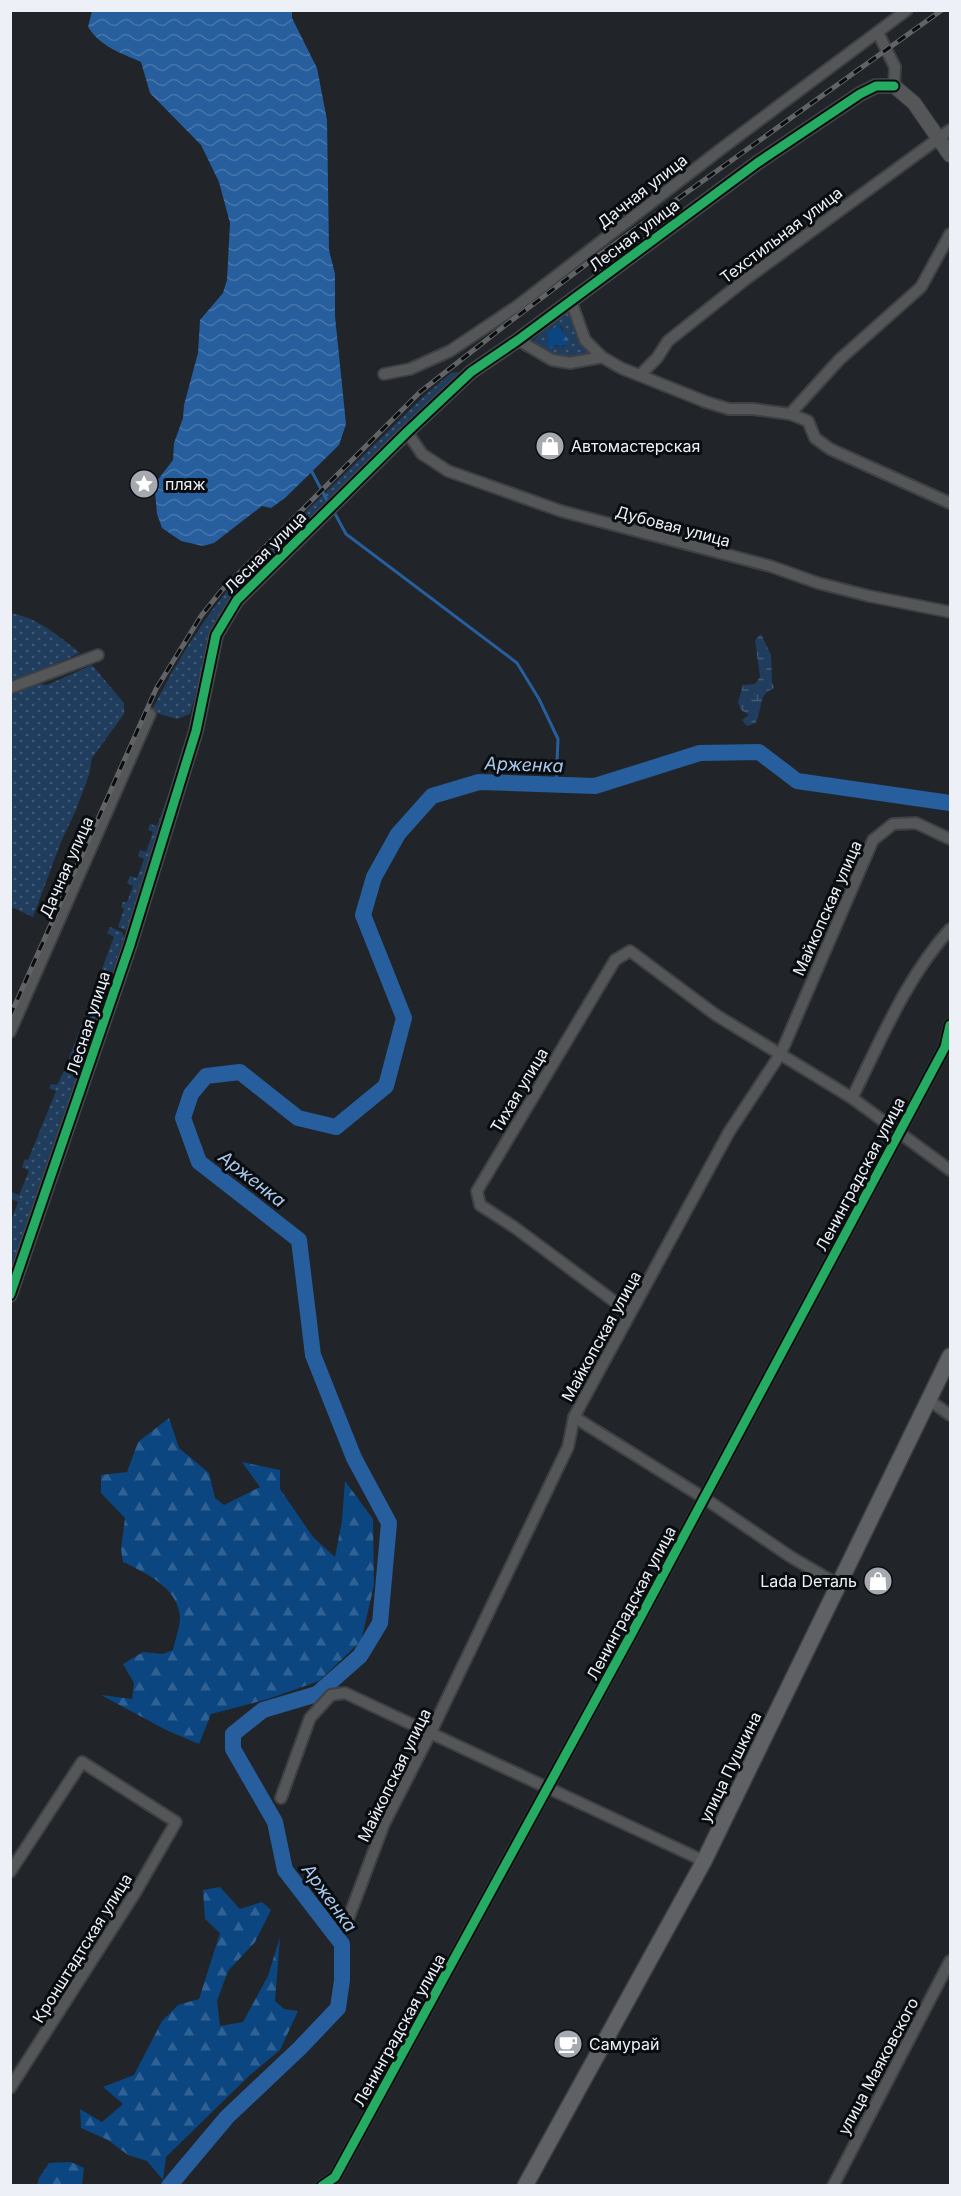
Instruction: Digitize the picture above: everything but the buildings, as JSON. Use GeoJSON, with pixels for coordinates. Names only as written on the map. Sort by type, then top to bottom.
{"type":"FeatureCollection","features":[{"type":"Feature","properties":{"kind":"main road","name":"улица Пушкина"},"geometry":{"type":"LineString","coordinates":[[525,2186],[704,1861],[951,1356]]}},
{"type":"Feature","properties":{"kind":"street","name":"Дачная улица"},"geometry":{"type":"LineString","coordinates":[[384,374],[410,369],[450,351],[516,307],[721,149],[907,10]]}},
{"type":"Feature","properties":{"kind":"street"},"geometry":{"type":"LineString","coordinates":[[878,33],[895,67],[894,86],[914,103],[951,155]]}},
{"type":"Feature","properties":{"kind":"street","name":"Лесная улица"},"geometry":{"type":"LineString","coordinates":[[10,1295],[133,935],[196,731],[216,635],[237,600],[471,372],[518,340],[757,163],[852,99],[876,86],[894,86]]}},
{"type":"Feature","properties":{"kind":"street","name":"Техстильная улица"},"geometry":{"type":"LineString","coordinates":[[640,375],[657,358],[668,341],[746,279],[951,130]]}},
{"type":"Feature","properties":{"kind":"street"},"geometry":{"type":"LineString","coordinates":[[790,414],[839,360],[921,287],[951,234]]}},
{"type":"Feature","properties":{"kind":"street"},"geometry":{"type":"LineString","coordinates":[[571,301],[585,340],[602,357],[706,402],[729,409],[753,409],[790,414],[808,421],[815,438],[830,449],[951,503]]}},
{"type":"Feature","properties":{"kind":"street"},"geometry":{"type":"LineString","coordinates":[[518,340],[559,362],[570,363],[602,357]]}},
{"type":"Feature","properties":{"kind":"street","name":"Дубовая улица"},"geometry":{"type":"LineString","coordinates":[[407,432],[422,454],[448,471],[561,511],[770,566],[818,583],[869,596],[951,612]]}},
{"type":"Feature","properties":{"kind":"street"},"geometry":{"type":"LineString","coordinates":[[10,688],[98,655]]}},
{"type":"Feature","properties":{"kind":"street","name":"Дачная улица"},"geometry":{"type":"LineString","coordinates":[[10,1032],[150,714]]}},
{"type":"Feature","properties":{"kind":"street","name":"Майкопская улица"},"geometry":{"type":"LineString","coordinates":[[347,1922],[384,1824],[430,1734],[568,1447],[574,1418],[729,1132],[781,1053],[873,840],[893,824],[916,823],[951,839]]}},
{"type":"Feature","properties":{"kind":"street"},"geometry":{"type":"LineString","coordinates":[[852,1098],[903,995],[935,946],[951,929]]}},
{"type":"Feature","properties":{"kind":"street","name":"Тихая улица"},"geometry":{"type":"LineString","coordinates":[[630,1313],[514,1227],[480,1205],[477,1191],[615,960],[630,951],[716,1015],[781,1053]]}},
{"type":"Feature","properties":{"kind":"street","name":"Ленинградская улица"},"geometry":{"type":"LineString","coordinates":[[322,2186],[335,2177],[548,1787],[945,1047],[951,1025]]}},
{"type":"Feature","properties":{"kind":"street"},"geometry":{"type":"LineString","coordinates":[[781,1053],[852,1098],[951,1170]]}},
{"type":"Feature","properties":{"kind":"street"},"geometry":{"type":"LineString","coordinates":[[929,1400],[951,1415]]}},
{"type":"Feature","properties":{"kind":"street"},"geometry":{"type":"LineString","coordinates":[[574,1418],[704,1498],[791,1557],[839,1585]]}},
{"type":"Feature","properties":{"kind":"street"},"geometry":{"type":"LineString","coordinates":[[281,1798],[310,1718],[332,1695],[345,1692],[704,1861]]}},
{"type":"Feature","properties":{"kind":"street","name":"Кронштадтская улица"},"geometry":{"type":"LineString","coordinates":[[10,1872],[82,1762],[176,1822],[129,1903],[10,2088]]}},
{"type":"Feature","properties":{"kind":"street","name":"улица Маяковского"},"geometry":{"type":"LineString","coordinates":[[833,2186],[951,1961]]}},
{"type":"Feature","properties":{"kind":"green space"},"geometry":{"type":"Polygon","coordinates":[[[570,312],[590,355],[560,360],[533,344],[534,339],[564,313],[570,312]],[[559,325],[546,334],[547,345],[563,347],[566,343],[559,325]]]}},
{"type":"Feature","properties":{"kind":"green space"},"geometry":{"type":"Polygon","coordinates":[[[559,325],[569,342],[561,347],[556,345],[550,349],[547,345],[546,333],[559,325]]]}},
{"type":"Feature","properties":{"kind":"green space"},"geometry":{"type":"Polygon","coordinates":[[[458,372],[459,376],[261,568],[206,656],[190,714],[177,719],[156,713],[153,708],[171,674],[212,610],[236,580],[424,396],[451,373],[458,372]]]}},
{"type":"Feature","properties":{"kind":"green space"},"geometry":{"type":"Polygon","coordinates":[[[10,613],[39,623],[80,653],[11,683],[10,613]]]}},
{"type":"Feature","properties":{"kind":"green space"},"geometry":{"type":"Polygon","coordinates":[[[761,634],[771,655],[774,688],[763,698],[756,723],[747,726],[742,720],[749,715],[741,710],[738,702],[743,685],[755,684],[760,677],[755,640],[761,634]]]}},
{"type":"Feature","properties":{"kind":"green space"},"geometry":{"type":"Polygon","coordinates":[[[92,665],[124,703],[124,714],[92,758],[89,775],[33,917],[11,907],[10,693],[34,683],[47,685],[92,665]]]}},
{"type":"Feature","properties":{"kind":"green space"},"geometry":{"type":"Polygon","coordinates":[[[166,801],[169,804],[128,927],[125,930],[118,927],[124,909],[121,907],[123,902],[127,902],[133,886],[127,883],[130,876],[137,878],[144,859],[138,856],[140,850],[146,852],[153,832],[148,830],[150,824],[157,826],[166,801]]]}},
{"type":"Feature","properties":{"kind":"green space"},"geometry":{"type":"Polygon","coordinates":[[[110,927],[122,932],[124,937],[11,1274],[11,1221],[18,1202],[11,1199],[11,1192],[19,1195],[29,1171],[22,1167],[25,1159],[28,1160],[56,1091],[49,1088],[51,1084],[57,1085],[65,1069],[114,937],[107,933],[110,927]]]}},
{"type":"Feature","properties":{"kind":"green space"},"geometry":{"type":"Polygon","coordinates":[[[169,1418],[179,1448],[209,1473],[215,1498],[224,1505],[260,1487],[242,1462],[280,1470],[280,1489],[313,1537],[335,1557],[342,1521],[345,1481],[373,1519],[374,1585],[361,1641],[319,1681],[268,1699],[211,1714],[199,1744],[166,1730],[101,1695],[132,1699],[134,1683],[123,1664],[143,1652],[163,1654],[173,1650],[180,1617],[178,1607],[167,1590],[159,1583],[123,1562],[121,1549],[125,1518],[101,1493],[101,1475],[127,1472],[138,1442],[169,1418]]]}},
{"type":"Feature","properties":{"kind":"green space"},"geometry":{"type":"Polygon","coordinates":[[[220,1887],[240,1909],[262,1902],[271,1910],[255,1942],[228,1971],[217,2001],[220,2026],[243,2022],[268,1976],[280,1937],[275,2001],[284,2009],[298,2011],[280,2050],[250,2075],[166,2157],[163,2180],[147,2161],[128,2155],[108,2140],[81,2128],[80,2109],[102,2122],[123,2104],[103,2087],[134,2075],[162,2021],[178,2005],[199,1999],[220,1933],[205,1919],[203,1890],[220,1887]]]}},
{"type":"Feature","properties":{"kind":"green space"},"geometry":{"type":"Polygon","coordinates":[[[71,2162],[84,2168],[82,2185],[37,2185],[49,2163],[71,2162]]]}},
{"type":"Feature","properties":{"kind":"water"},"geometry":{"type":"Polygon","coordinates":[[[92,11],[292,11],[292,18],[317,68],[327,120],[329,250],[335,274],[335,316],[346,424],[339,445],[285,498],[271,508],[262,506],[214,543],[203,546],[181,541],[162,528],[157,514],[155,492],[157,481],[173,460],[174,443],[183,418],[184,405],[198,353],[200,320],[223,293],[227,280],[230,223],[219,182],[201,145],[150,93],[141,62],[112,49],[93,34],[88,27],[92,11]]]}},
{"type":"Feature","properties":{"kind":"waterway"},"geometry":{"type":"LineString","coordinates":[[311,470],[329,504]]}},
{"type":"Feature","properties":{"kind":"waterway"},"geometry":{"type":"LineString","coordinates":[[333,510],[346,534],[517,663],[539,699],[558,739],[556,785]]}},
{"type":"Feature","properties":{"kind":"waterway","name":"Арженка"},"geometry":{"type":"LineString","coordinates":[[169,2186],[227,2117],[300,2048],[338,2008],[342,1980],[342,1944],[285,1870],[275,1822],[233,1749],[233,1734],[263,1710],[317,1694],[360,1656],[380,1623],[389,1523],[354,1458],[313,1355],[299,1240],[199,1162],[183,1118],[191,1094],[206,1076],[240,1072],[298,1118],[336,1127],[386,1086],[404,1018],[363,915],[374,877],[398,834],[432,796],[479,782],[595,786],[700,753],[759,752],[797,781],[950,803]]}},
{"type":"Feature","properties":{"kind":"railway"},"geometry":{"type":"LineString","coordinates":[[10,1016],[156,689],[201,616],[221,591],[420,392],[588,263],[942,10]]}},
{"type":"Feature","properties":{"kind":"cycle path"},"geometry":{"type":"LineString","coordinates":[[10,1295],[130,945],[196,731],[216,635],[237,600],[471,372],[518,340],[757,163],[860,94],[876,86],[894,86]]}},
{"type":"Feature","properties":{"kind":"cycle path"},"geometry":{"type":"LineString","coordinates":[[322,2186],[335,2177],[632,1633],[945,1047],[950,1025]]}},
{"type":"Feature","properties":{"kind":"place","name":"Автомастерская"},"geometry":{"type":"Point","coordinates":[550,446]}},
{"type":"Feature","properties":{"kind":"place","name":"пляж"},"geometry":{"type":"Point","coordinates":[144,484]}},
{"type":"Feature","properties":{"kind":"place","name":"Lada Dеталь"},"geometry":{"type":"Point","coordinates":[878,1581]}},
{"type":"Feature","properties":{"kind":"place","name":"Самурай"},"geometry":{"type":"Point","coordinates":[568,2044]}}]}
